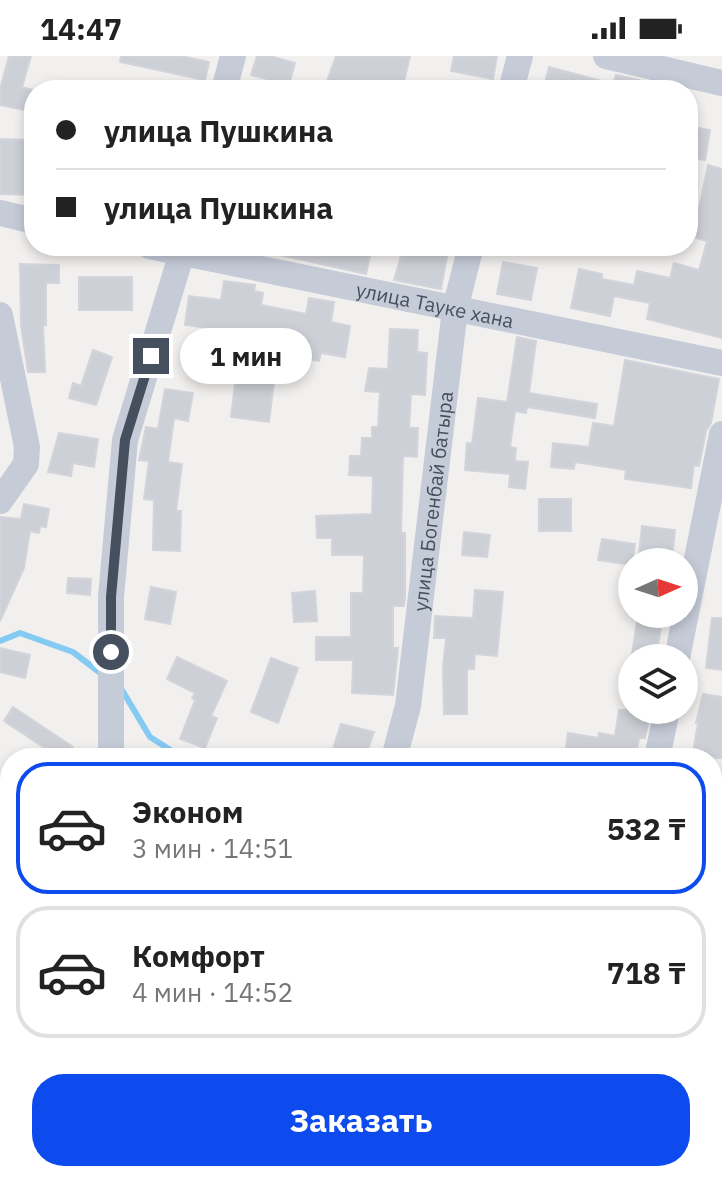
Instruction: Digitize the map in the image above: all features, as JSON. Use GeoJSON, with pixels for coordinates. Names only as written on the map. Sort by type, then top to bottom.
{"type":"FeatureCollection","features":[{"type":"Feature","properties":{"kind":"street"},"geometry":{"type":"LineString","coordinates":[[227,80],[233,56]]}},
{"type":"Feature","properties":{"kind":"street"},"geometry":{"type":"LineString","coordinates":[[514,80],[520,56]]}},
{"type":"Feature","properties":{"kind":"street"},"geometry":{"type":"LineString","coordinates":[[606,56],[722,83]]}},
{"type":"Feature","properties":{"kind":"street"},"geometry":{"type":"LineString","coordinates":[[0,213],[24,219]]}},
{"type":"Feature","properties":{"kind":"street"},"geometry":{"type":"LineString","coordinates":[[111,748],[111,597],[125,440],[181,256]]}},
{"type":"Feature","properties":{"kind":"street","name":"улица Тауке хана"},"geometry":{"type":"LineString","coordinates":[[211,256],[722,363]]}},
{"type":"Feature","properties":{"kind":"street","name":"улица Богенбай батыра"},"geometry":{"type":"LineString","coordinates":[[397,748],[408,706],[455,309],[468,256]]}},
{"type":"Feature","properties":{"kind":"street"},"geometry":{"type":"LineString","coordinates":[[0,315],[27,447],[26,464],[0,501]]}},
{"type":"Feature","properties":{"kind":"street"},"geometry":{"type":"LineString","coordinates":[[680,644],[722,434]]}},
{"type":"Feature","properties":{"kind":"street"},"geometry":{"type":"LineString","coordinates":[[659,748],[664,724]]}},
{"type":"Feature","properties":{"kind":"building"},"geometry":{"type":"Polygon","coordinates":[[[9,56],[31,56],[22,87],[24,110],[0,105],[0,89],[9,56]]]}},
{"type":"Feature","properties":{"kind":"building"},"geometry":{"type":"Polygon","coordinates":[[[121,56],[181,56],[209,62],[205,80],[120,62],[121,56]]]}},
{"type":"Feature","properties":{"kind":"building"},"geometry":{"type":"Polygon","coordinates":[[[257,56],[295,63],[290,80],[270,80],[251,75],[257,56]]]}},
{"type":"Feature","properties":{"kind":"building"},"geometry":{"type":"Polygon","coordinates":[[[336,56],[410,56],[404,80],[328,80],[336,56]]]}},
{"type":"Feature","properties":{"kind":"building"},"geometry":{"type":"Polygon","coordinates":[[[454,56],[497,56],[493,79],[451,71],[454,56]]]}},
{"type":"Feature","properties":{"kind":"building"},"geometry":{"type":"Polygon","coordinates":[[[549,67],[598,80],[546,80],[549,67]]]}},
{"type":"Feature","properties":{"kind":"building"},"geometry":{"type":"Polygon","coordinates":[[[616,75],[639,80],[614,80],[616,75]]]}},
{"type":"Feature","properties":{"kind":"building"},"geometry":{"type":"Polygon","coordinates":[[[698,128],[710,130],[705,160],[698,159],[698,128]]]}},
{"type":"Feature","properties":{"kind":"building"},"geometry":{"type":"Polygon","coordinates":[[[0,139],[24,140],[24,195],[1,194],[0,139]]]}},
{"type":"Feature","properties":{"kind":"building"},"geometry":{"type":"Polygon","coordinates":[[[708,165],[722,169],[722,338],[647,319],[650,303],[614,296],[610,316],[571,308],[579,269],[602,274],[602,279],[634,285],[637,271],[670,278],[674,263],[699,270],[707,241],[698,238],[698,213],[708,165]]]}},
{"type":"Feature","properties":{"kind":"building"},"geometry":{"type":"Polygon","coordinates":[[[285,256],[370,256],[366,274],[285,256]]]}},
{"type":"Feature","properties":{"kind":"building"},"geometry":{"type":"Polygon","coordinates":[[[401,256],[447,256],[441,289],[394,280],[401,256]]]}},
{"type":"Feature","properties":{"kind":"building"},"geometry":{"type":"Polygon","coordinates":[[[503,262],[537,268],[531,300],[497,294],[503,262]]]}},
{"type":"Feature","properties":{"kind":"building"},"geometry":{"type":"Polygon","coordinates":[[[20,264],[59,265],[59,283],[46,283],[46,325],[43,325],[45,372],[28,372],[21,325],[20,264]]]}},
{"type":"Feature","properties":{"kind":"building"},"geometry":{"type":"Polygon","coordinates":[[[79,277],[132,277],[132,310],[79,310],[79,277]]]}},
{"type":"Feature","properties":{"kind":"building"},"geometry":{"type":"Polygon","coordinates":[[[224,281],[255,285],[254,291],[263,293],[261,305],[306,314],[309,298],[334,302],[331,322],[350,326],[345,357],[321,353],[319,361],[305,359],[307,347],[279,342],[277,354],[243,348],[243,354],[227,352],[230,331],[185,325],[189,296],[221,300],[224,281]]]}},
{"type":"Feature","properties":{"kind":"building"},"geometry":{"type":"Polygon","coordinates":[[[390,329],[418,330],[417,352],[427,353],[425,395],[411,394],[409,428],[418,428],[417,457],[403,456],[401,533],[405,533],[405,596],[404,606],[393,606],[393,648],[398,648],[393,695],[352,693],[353,660],[316,660],[316,637],[351,637],[351,593],[363,593],[364,555],[332,555],[332,538],[317,538],[316,516],[372,514],[373,476],[349,475],[350,456],[361,456],[362,438],[372,438],[372,427],[378,427],[380,392],[365,391],[369,368],[388,369],[390,329]]]}},
{"type":"Feature","properties":{"kind":"building"},"geometry":{"type":"Polygon","coordinates":[[[517,337],[536,341],[529,393],[597,404],[595,418],[527,407],[526,413],[515,411],[510,447],[516,448],[515,461],[528,462],[525,489],[509,487],[510,474],[465,470],[467,443],[472,444],[478,398],[507,402],[517,337]]]}},
{"type":"Feature","properties":{"kind":"building"},"geometry":{"type":"Polygon","coordinates":[[[93,350],[112,357],[96,405],[69,398],[73,383],[81,386],[93,350]]]}},
{"type":"Feature","properties":{"kind":"building"},"geometry":{"type":"Polygon","coordinates":[[[625,360],[719,379],[711,423],[706,431],[699,466],[694,465],[691,488],[625,479],[626,470],[575,462],[574,469],[551,467],[553,443],[589,447],[593,423],[614,426],[625,360]]]}},
{"type":"Feature","properties":{"kind":"building"},"geometry":{"type":"Polygon","coordinates":[[[236,376],[274,381],[269,422],[231,417],[236,376]]]}},
{"type":"Feature","properties":{"kind":"building"},"geometry":{"type":"Polygon","coordinates":[[[165,389],[193,393],[188,421],[174,418],[168,462],[182,464],[176,511],[181,511],[180,551],[153,550],[154,500],[144,499],[149,461],[139,460],[146,427],[158,429],[165,389]]]}},
{"type":"Feature","properties":{"kind":"building"},"geometry":{"type":"Polygon","coordinates":[[[59,433],[98,439],[94,467],[73,463],[71,476],[48,472],[59,433]]]}},
{"type":"Feature","properties":{"kind":"building"},"geometry":{"type":"Polygon","coordinates":[[[539,499],[571,499],[571,531],[539,531],[539,499]]]}},
{"type":"Feature","properties":{"kind":"building"},"geometry":{"type":"Polygon","coordinates":[[[24,504],[49,509],[46,527],[40,526],[39,533],[30,531],[24,568],[0,621],[0,517],[21,519],[24,504]]]}},
{"type":"Feature","properties":{"kind":"building"},"geometry":{"type":"Polygon","coordinates":[[[642,526],[675,530],[673,548],[640,548],[642,526]]]}},
{"type":"Feature","properties":{"kind":"building"},"geometry":{"type":"Polygon","coordinates":[[[464,532],[490,535],[487,557],[462,555],[464,532]]]}},
{"type":"Feature","properties":{"kind":"building"},"geometry":{"type":"Polygon","coordinates":[[[602,539],[635,544],[634,548],[618,548],[618,563],[598,560],[602,539]]]}},
{"type":"Feature","properties":{"kind":"building"},"geometry":{"type":"Polygon","coordinates":[[[68,578],[91,579],[90,595],[67,593],[68,578]]]}},
{"type":"Feature","properties":{"kind":"building"},"geometry":{"type":"Polygon","coordinates":[[[151,587],[176,592],[170,624],[145,619],[151,587]]]}},
{"type":"Feature","properties":{"kind":"building"},"geometry":{"type":"Polygon","coordinates":[[[475,590],[503,592],[497,656],[475,654],[474,669],[467,669],[467,714],[444,714],[446,638],[434,638],[435,616],[473,618],[475,590]]]}},
{"type":"Feature","properties":{"kind":"building"},"geometry":{"type":"Polygon","coordinates":[[[315,591],[317,621],[294,622],[292,593],[315,591]]]}},
{"type":"Feature","properties":{"kind":"building"},"geometry":{"type":"Polygon","coordinates":[[[712,618],[722,618],[722,670],[706,668],[712,618]]]}},
{"type":"Feature","properties":{"kind":"building"},"geometry":{"type":"Polygon","coordinates":[[[636,628],[661,628],[658,644],[634,644],[636,628]]]}},
{"type":"Feature","properties":{"kind":"building"},"geometry":{"type":"Polygon","coordinates":[[[0,648],[30,655],[25,678],[0,672],[0,648]]]}},
{"type":"Feature","properties":{"kind":"building"},"geometry":{"type":"Polygon","coordinates":[[[177,657],[227,681],[211,716],[217,718],[205,748],[180,739],[195,693],[167,679],[177,657]]]}},
{"type":"Feature","properties":{"kind":"building"},"geometry":{"type":"Polygon","coordinates":[[[271,658],[298,668],[278,723],[251,712],[271,658]]]}},
{"type":"Feature","properties":{"kind":"building"},"geometry":{"type":"Polygon","coordinates":[[[703,694],[722,697],[722,748],[694,748],[703,694]]]}},
{"type":"Feature","properties":{"kind":"building"},"geometry":{"type":"Polygon","coordinates":[[[13,707],[73,747],[45,748],[4,721],[13,707]]]}},
{"type":"Feature","properties":{"kind":"building"},"geometry":{"type":"Polygon","coordinates":[[[618,716],[618,724],[648,724],[645,738],[639,738],[638,748],[566,748],[568,733],[598,738],[599,733],[615,736],[618,716]]]}},
{"type":"Feature","properties":{"kind":"building"},"geometry":{"type":"Polygon","coordinates":[[[341,724],[374,732],[368,748],[333,748],[341,724]]]}},
{"type":"Feature","properties":{"kind":"waterway"},"geometry":{"type":"LineString","coordinates":[[0,641],[20,633],[73,652],[103,675]]}},
{"type":"Feature","properties":{"kind":"waterway"},"geometry":{"type":"LineString","coordinates":[[122,690],[150,737],[167,748]]}},
{"type":"Feature","properties":{"kind":"route"},"geometry":{"type":"LineString","coordinates":[[111,652],[111,597],[125,440],[151,356]]}}]}
